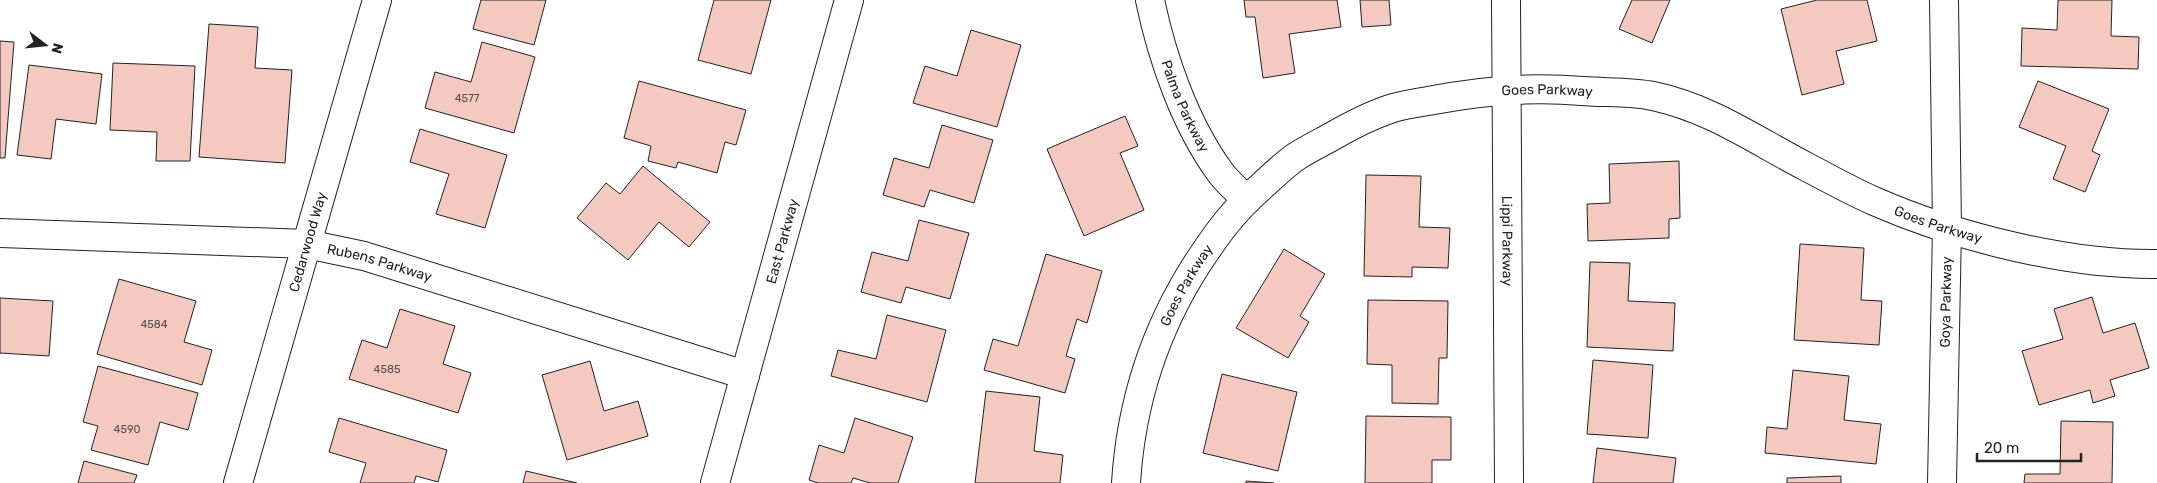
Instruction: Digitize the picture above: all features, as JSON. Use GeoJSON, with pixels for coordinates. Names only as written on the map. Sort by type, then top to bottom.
{"type":"FeatureCollection","features":[{"type":"Feature","properties":{"kind":"street","name":"Cedarwood Way"},"geometry":{"type":"LineString","coordinates":[[238,483],[377,0]]}},
{"type":"Feature","properties":{"kind":"street","name":"East Parkway"},"geometry":{"type":"LineString","coordinates":[[715,483],[849,0]]}},
{"type":"Feature","properties":{"kind":"street","name":"Palma Parkway"},"geometry":{"type":"LineString","coordinates":[[1150,0],[1156,30],[1200,141],[1222,174],[1247,200]]}},
{"type":"Feature","properties":{"kind":"street","name":"Lippi Parkway"},"geometry":{"type":"LineString","coordinates":[[1506,0],[1509,483]]}},
{"type":"Feature","properties":{"kind":"street","name":"Goya Parkway"},"geometry":{"type":"LineString","coordinates":[[1942,483],[1948,228],[1944,0]]}},
{"type":"Feature","properties":{"kind":"street","name":"Goes Parkway"},"geometry":{"type":"LineString","coordinates":[[1126,483],[1133,422],[1141,387],[1152,353],[1183,286],[1216,235],[1247,200],[1295,157],[1358,122],[1392,108],[1463,94],[1506,89],[1551,88],[1654,96],[1703,111],[1736,126],[1802,165],[1875,201],[1948,228],[2016,247],[2096,261],[2157,264]]}},
{"type":"Feature","properties":{"kind":"street","name":"Rubens Parkway"},"geometry":{"type":"LineString","coordinates":[[0,233],[307,244],[364,256],[745,375]]}},
{"type":"Feature","properties":{"kind":"building"},"geometry":{"type":"Polygon","coordinates":[[[481,0],[546,0],[534,45],[473,29],[481,0]]]}},
{"type":"Feature","properties":{"kind":"building"},"geometry":{"type":"Polygon","coordinates":[[[714,0],[771,0],[751,74],[698,60],[714,0]]]}},
{"type":"Feature","properties":{"kind":"building"},"geometry":{"type":"Polygon","coordinates":[[[1244,0],[1337,0],[1341,27],[1289,34],[1295,73],[1263,78],[1255,17],[1246,17],[1244,0]]]}},
{"type":"Feature","properties":{"kind":"building"},"geometry":{"type":"Polygon","coordinates":[[[1360,0],[1389,0],[1391,25],[1362,27],[1360,0]]]}},
{"type":"Feature","properties":{"kind":"building"},"geometry":{"type":"Polygon","coordinates":[[[1632,0],[1670,0],[1652,43],[1619,29],[1632,0]]]}},
{"type":"Feature","properties":{"kind":"building"},"geometry":{"type":"Polygon","coordinates":[[[1817,0],[1867,0],[1877,41],[1836,51],[1844,84],[1802,95],[1781,9],[1817,0]]]}},
{"type":"Feature","properties":{"kind":"building"},"geometry":{"type":"Polygon","coordinates":[[[2058,0],[2112,0],[2111,36],[2139,37],[2138,69],[2021,66],[2022,28],[2057,30],[2058,0]]]}},
{"type":"Feature","properties":{"kind":"building"},"geometry":{"type":"Polygon","coordinates":[[[209,24],[258,27],[255,68],[292,70],[285,163],[199,157],[209,24]]]}},
{"type":"Feature","properties":{"kind":"building"},"geometry":{"type":"Polygon","coordinates":[[[971,30],[1021,45],[997,127],[913,103],[925,66],[957,76],[971,30]]]}},
{"type":"Feature","properties":{"kind":"building"},"geometry":{"type":"Polygon","coordinates":[[[0,41],[14,42],[5,158],[0,158],[0,41]]]}},
{"type":"Feature","properties":{"kind":"building"},"geometry":{"type":"Polygon","coordinates":[[[482,42],[535,57],[514,133],[425,108],[435,72],[471,82],[482,42]]]}},
{"type":"Feature","properties":{"kind":"building"},"geometry":{"type":"Polygon","coordinates":[[[113,63],[195,66],[190,161],[156,161],[157,132],[110,130],[113,63]]]}},
{"type":"Feature","properties":{"kind":"building"},"geometry":{"type":"Polygon","coordinates":[[[29,65],[102,74],[96,124],[56,119],[51,159],[17,155],[29,65]]]}},
{"type":"Feature","properties":{"kind":"building"},"geometry":{"type":"Polygon","coordinates":[[[639,81],[746,110],[736,145],[725,142],[717,173],[678,162],[676,168],[648,161],[651,146],[624,138],[639,81]]]}},
{"type":"Feature","properties":{"kind":"building"},"geometry":{"type":"Polygon","coordinates":[[[2038,81],[2109,109],[2092,151],[2100,155],[2085,192],[2053,179],[2066,146],[2019,127],[2038,81]]]}},
{"type":"Feature","properties":{"kind":"building"},"geometry":{"type":"Polygon","coordinates":[[[1125,116],[1138,146],[1120,153],[1144,210],[1084,236],[1047,149],[1125,116]]]}},
{"type":"Feature","properties":{"kind":"building"},"geometry":{"type":"Polygon","coordinates":[[[942,125],[993,140],[974,203],[930,190],[924,207],[883,195],[894,158],[929,168],[942,125]]]}},
{"type":"Feature","properties":{"kind":"building"},"geometry":{"type":"Polygon","coordinates":[[[420,129],[507,155],[485,228],[436,214],[449,174],[410,162],[420,129]]]}},
{"type":"Feature","properties":{"kind":"building"},"geometry":{"type":"Polygon","coordinates":[[[1679,161],[1680,218],[1669,219],[1669,238],[1588,241],[1587,204],[1610,203],[1609,164],[1679,161]]]}},
{"type":"Feature","properties":{"kind":"building"},"geometry":{"type":"Polygon","coordinates":[[[643,166],[710,222],[689,247],[659,222],[628,260],[577,218],[606,183],[620,194],[643,166]]]}},
{"type":"Feature","properties":{"kind":"building"},"geometry":{"type":"Polygon","coordinates":[[[1366,175],[1421,176],[1419,227],[1450,228],[1448,268],[1412,267],[1412,277],[1364,276],[1366,175]]]}},
{"type":"Feature","properties":{"kind":"building"},"geometry":{"type":"Polygon","coordinates":[[[919,220],[969,233],[950,299],[906,287],[901,303],[861,292],[872,252],[908,261],[919,220]]]}},
{"type":"Feature","properties":{"kind":"building"},"geometry":{"type":"Polygon","coordinates":[[[1800,244],[1864,248],[1861,300],[1882,301],[1879,345],[1794,340],[1800,244]]]}},
{"type":"Feature","properties":{"kind":"building"},"geometry":{"type":"Polygon","coordinates":[[[1284,249],[1325,274],[1300,316],[1309,322],[1288,358],[1236,328],[1284,249]]]}},
{"type":"Feature","properties":{"kind":"building"},"geometry":{"type":"Polygon","coordinates":[[[1046,254],[1102,271],[1087,323],[1077,319],[1066,356],[1075,359],[1065,393],[984,370],[993,339],[1018,346],[1046,254]]]}},
{"type":"Feature","properties":{"kind":"building"},"geometry":{"type":"Polygon","coordinates":[[[1590,262],[1630,263],[1628,301],[1675,303],[1673,351],[1587,347],[1590,262]]]}},
{"type":"Feature","properties":{"kind":"building"},"geometry":{"type":"Polygon","coordinates":[[[119,279],[196,301],[184,342],[212,350],[202,385],[97,354],[119,279]]]}},
{"type":"Feature","properties":{"kind":"building"},"geometry":{"type":"Polygon","coordinates":[[[2092,297],[2103,333],[2135,323],[2149,368],[2110,380],[2115,396],[2093,403],[2090,390],[2039,405],[2022,351],[2063,339],[2054,309],[2092,297]]]}},
{"type":"Feature","properties":{"kind":"building"},"geometry":{"type":"Polygon","coordinates":[[[0,298],[53,301],[49,356],[0,353],[0,298]]]}},
{"type":"Feature","properties":{"kind":"building"},"geometry":{"type":"Polygon","coordinates":[[[1368,300],[1448,301],[1447,358],[1439,358],[1438,404],[1392,403],[1392,365],[1367,364],[1368,300]]]}},
{"type":"Feature","properties":{"kind":"building"},"geometry":{"type":"Polygon","coordinates":[[[400,309],[455,326],[443,364],[471,373],[458,413],[349,379],[362,340],[387,348],[400,309]]]}},
{"type":"Feature","properties":{"kind":"building"},"geometry":{"type":"Polygon","coordinates":[[[887,315],[946,330],[927,402],[831,376],[838,350],[876,359],[887,315]]]}},
{"type":"Feature","properties":{"kind":"building"},"geometry":{"type":"Polygon","coordinates":[[[1593,360],[1653,365],[1648,438],[1587,434],[1593,360]]]}},
{"type":"Feature","properties":{"kind":"building"},"geometry":{"type":"Polygon","coordinates":[[[590,361],[604,411],[638,401],[648,436],[567,460],[542,375],[590,361]]]}},
{"type":"Feature","properties":{"kind":"building"},"geometry":{"type":"Polygon","coordinates":[[[98,366],[198,393],[188,430],[160,422],[148,465],[91,450],[98,426],[83,422],[98,366]]]}},
{"type":"Feature","properties":{"kind":"building"},"geometry":{"type":"Polygon","coordinates":[[[1793,370],[1849,376],[1844,420],[1881,424],[1876,464],[1765,453],[1767,427],[1787,429],[1793,370]]]}},
{"type":"Feature","properties":{"kind":"building"},"geometry":{"type":"Polygon","coordinates":[[[1222,374],[1297,392],[1278,471],[1203,453],[1222,374]]]}},
{"type":"Feature","properties":{"kind":"building"},"geometry":{"type":"Polygon","coordinates":[[[986,391],[1040,397],[1034,451],[1063,455],[1060,483],[975,483],[986,391]]]}},
{"type":"Feature","properties":{"kind":"building"},"geometry":{"type":"Polygon","coordinates":[[[1366,416],[1451,417],[1451,460],[1432,460],[1432,483],[1365,483],[1366,416]]]}},
{"type":"Feature","properties":{"kind":"building"},"geometry":{"type":"Polygon","coordinates":[[[339,418],[447,450],[438,482],[416,476],[414,483],[360,483],[366,463],[329,452],[339,418]]]}},
{"type":"Feature","properties":{"kind":"building"},"geometry":{"type":"Polygon","coordinates":[[[855,418],[913,437],[898,483],[870,483],[853,478],[851,483],[818,483],[809,480],[819,445],[844,453],[855,418]]]}},
{"type":"Feature","properties":{"kind":"building"},"geometry":{"type":"Polygon","coordinates":[[[2061,421],[2113,422],[2112,483],[2024,483],[2025,474],[2060,474],[2061,421]]]}},
{"type":"Feature","properties":{"kind":"building"},"geometry":{"type":"Polygon","coordinates":[[[1597,448],[1676,458],[1673,483],[1593,483],[1597,448]]]}},
{"type":"Feature","properties":{"kind":"building"},"geometry":{"type":"Polygon","coordinates":[[[84,461],[137,475],[134,483],[78,483],[84,461]]]}},
{"type":"Feature","properties":{"kind":"building"},"geometry":{"type":"Polygon","coordinates":[[[526,471],[577,483],[523,483],[526,471]]]}},
{"type":"Feature","properties":{"kind":"building"},"geometry":{"type":"Polygon","coordinates":[[[1841,476],[1841,483],[1787,483],[1787,478],[1841,476]]]}},
{"type":"Feature","properties":{"kind":"building"},"geometry":{"type":"Polygon","coordinates":[[[1246,481],[1274,483],[1246,483],[1246,481]]]}}]}
